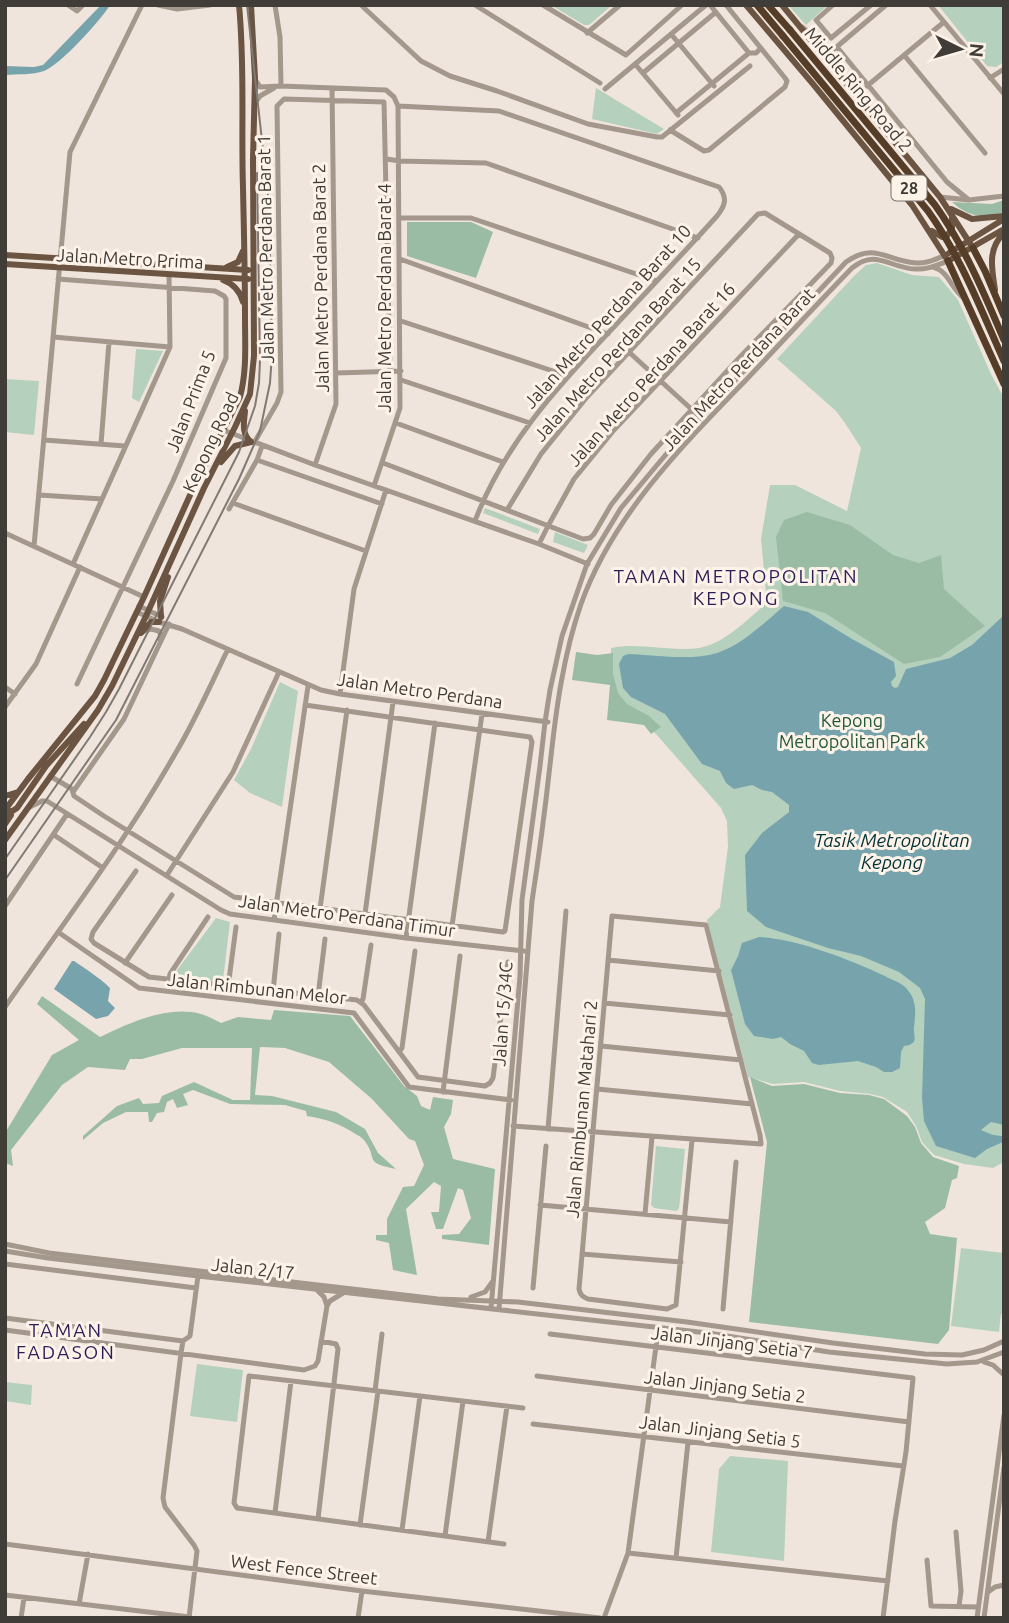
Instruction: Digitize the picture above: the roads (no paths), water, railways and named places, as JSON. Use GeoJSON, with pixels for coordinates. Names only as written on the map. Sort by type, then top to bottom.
{"type":"FeatureCollection","features":[{"type":"Feature","properties":{"kind":"highway","name":"Middle Ring Road 2"},"geometry":{"type":"LineString","coordinates":[[757,5],[944,233],[1004,360]]}},
{"type":"Feature","properties":{"kind":"highway","name":"Middle Ring Road 2"},"geometry":{"type":"LineString","coordinates":[[768,5],[935,205],[974,271],[1004,340]]}},
{"type":"Feature","properties":{"kind":"highway"},"geometry":{"type":"LineString","coordinates":[[971,244],[1004,316]]}},
{"type":"Feature","properties":{"kind":"highway"},"geometry":{"type":"LineString","coordinates":[[946,258],[1004,384]]}},
{"type":"Feature","properties":{"kind":"highway"},"geometry":{"type":"LineString","coordinates":[[960,288],[960,277],[966,268],[974,266],[985,271]]}},
{"type":"Feature","properties":{"kind":"main road","name":"Kepong Road"},"geometry":{"type":"LineString","coordinates":[[239,5],[242,32],[245,244],[249,270]]}},
{"type":"Feature","properties":{"kind":"main road"},"geometry":{"type":"LineString","coordinates":[[746,5],[912,205],[946,258],[971,244],[1004,231]]}},
{"type":"Feature","properties":{"kind":"main road"},"geometry":{"type":"LineString","coordinates":[[782,5],[940,197],[971,244]]}},
{"type":"Feature","properties":{"kind":"main road","name":"Kepong Road"},"geometry":{"type":"LineString","coordinates":[[5,840],[98,710],[112,686],[250,394],[254,356],[249,279],[255,105],[252,7]]}},
{"type":"Feature","properties":{"kind":"main road"},"geometry":{"type":"LineString","coordinates":[[926,225],[937,235],[947,236],[952,228],[950,211]]}},
{"type":"Feature","properties":{"kind":"main road"},"geometry":{"type":"LineString","coordinates":[[950,211],[972,219],[1004,218]]}},
{"type":"Feature","properties":{"kind":"main road"},"geometry":{"type":"LineString","coordinates":[[971,244],[1004,218]]}},
{"type":"Feature","properties":{"kind":"main road"},"geometry":{"type":"LineString","coordinates":[[997,301],[992,261],[994,246],[1004,231]]}},
{"type":"Feature","properties":{"kind":"main road"},"geometry":{"type":"LineString","coordinates":[[215,268],[229,267],[238,262],[245,244]]}},
{"type":"Feature","properties":{"kind":"main road","name":"Jalan Metro Prima"},"geometry":{"type":"LineString","coordinates":[[5,255],[249,270]]}},
{"type":"Feature","properties":{"kind":"main road","name":"Jalan Metro Prima"},"geometry":{"type":"LineString","coordinates":[[5,264],[249,279]]}},
{"type":"Feature","properties":{"kind":"main road"},"geometry":{"type":"LineString","coordinates":[[215,277],[228,282],[239,291],[245,307]]}},
{"type":"Feature","properties":{"kind":"main road","name":"Kepong Road"},"geometry":{"type":"LineString","coordinates":[[7,809],[95,696],[191,493],[240,397],[245,367],[245,307],[249,279]]}},
{"type":"Feature","properties":{"kind":"main road"},"geometry":{"type":"LineString","coordinates":[[247,402],[243,429],[252,442]]}},
{"type":"Feature","properties":{"kind":"main road"},"geometry":{"type":"LineString","coordinates":[[212,472],[235,446],[252,442]]}},
{"type":"Feature","properties":{"kind":"main road"},"geometry":{"type":"LineString","coordinates":[[131,646],[150,622],[160,620],[160,601],[182,536]]}},
{"type":"Feature","properties":{"kind":"main road"},"geometry":{"type":"LineString","coordinates":[[5,824],[11,815],[7,809],[17,808],[56,755],[98,710]]}},
{"type":"Feature","properties":{"kind":"main road"},"geometry":{"type":"LineString","coordinates":[[5,796],[19,791]]}},
{"type":"Feature","properties":{"kind":"street"},"geometry":{"type":"LineString","coordinates":[[68,5],[77,11],[83,5]]}},
{"type":"Feature","properties":{"kind":"street"},"geometry":{"type":"LineString","coordinates":[[34,546],[71,147],[142,5]]}},
{"type":"Feature","properties":{"kind":"street"},"geometry":{"type":"LineString","coordinates":[[158,5],[177,9],[210,5]]}},
{"type":"Feature","properties":{"kind":"street"},"geometry":{"type":"LineString","coordinates":[[275,5],[280,37],[281,86]]}},
{"type":"Feature","properties":{"kind":"street"},"geometry":{"type":"LineString","coordinates":[[361,5],[421,61],[450,76],[497,90],[588,124],[662,137],[750,66]]}},
{"type":"Feature","properties":{"kind":"street"},"geometry":{"type":"LineString","coordinates":[[475,5],[600,83]]}},
{"type":"Feature","properties":{"kind":"street"},"geometry":{"type":"LineString","coordinates":[[543,5],[626,55],[682,5]]}},
{"type":"Feature","properties":{"kind":"street"},"geometry":{"type":"LineString","coordinates":[[587,33],[620,5]]}},
{"type":"Feature","properties":{"kind":"street"},"geometry":{"type":"LineString","coordinates":[[605,89],[708,5],[749,53]]}},
{"type":"Feature","properties":{"kind":"street"},"geometry":{"type":"LineString","coordinates":[[670,130],[704,151],[709,150],[785,87],[787,81],[726,5]]}},
{"type":"Feature","properties":{"kind":"street"},"geometry":{"type":"LineString","coordinates":[[833,5],[816,20],[831,38],[868,6]]}},
{"type":"Feature","properties":{"kind":"street"},"geometry":{"type":"LineString","coordinates":[[799,26],[808,30],[825,49],[832,50],[886,5]]}},
{"type":"Feature","properties":{"kind":"street"},"geometry":{"type":"LineString","coordinates":[[930,5],[1004,94]]}},
{"type":"Feature","properties":{"kind":"street"},"geometry":{"type":"LineString","coordinates":[[643,73],[716,12]]}},
{"type":"Feature","properties":{"kind":"street"},"geometry":{"type":"LineString","coordinates":[[867,86],[943,22]]}},
{"type":"Feature","properties":{"kind":"street"},"geometry":{"type":"LineString","coordinates":[[671,34],[718,91]]}},
{"type":"Feature","properties":{"kind":"street"},"geometry":{"type":"LineString","coordinates":[[837,47],[947,182],[969,200]]}},
{"type":"Feature","properties":{"kind":"street"},"geometry":{"type":"LineString","coordinates":[[676,113],[749,53],[756,53],[761,48]]}},
{"type":"Feature","properties":{"kind":"street"},"geometry":{"type":"LineString","coordinates":[[904,55],[985,153]]}},
{"type":"Feature","properties":{"kind":"street"},"geometry":{"type":"LineString","coordinates":[[635,64],[682,120]]}},
{"type":"Feature","properties":{"kind":"street"},"geometry":{"type":"LineString","coordinates":[[990,78],[1002,72]]}},
{"type":"Feature","properties":{"kind":"street"},"geometry":{"type":"LineString","coordinates":[[255,78],[260,87],[386,90],[394,97],[398,106],[499,111],[581,139],[588,124]]}},
{"type":"Feature","properties":{"kind":"street"},"geometry":{"type":"LineString","coordinates":[[255,105],[263,93],[281,86]]}},
{"type":"Feature","properties":{"kind":"street","name":"Jalan Metro Perdana Barat 2"},"geometry":{"type":"LineString","coordinates":[[315,465],[336,404],[332,88]]}},
{"type":"Feature","properties":{"kind":"street","name":"Jalan Metro Perdana Barat 1"},"geometry":{"type":"LineString","coordinates":[[252,442],[281,393],[277,106],[284,99],[382,101],[385,104],[387,159]]}},
{"type":"Feature","properties":{"kind":"street","name":"Jalan Metro Perdana Barat 4"},"geometry":{"type":"LineString","coordinates":[[374,486],[400,408],[398,106]]}},
{"type":"Feature","properties":{"kind":"street","name":"Jalan Metro Perdana Barat 10"},"geometry":{"type":"LineString","coordinates":[[475,521],[503,462],[530,423],[568,376],[725,206],[725,198],[719,187],[581,139]]}},
{"type":"Feature","properties":{"kind":"street"},"geometry":{"type":"LineString","coordinates":[[390,371],[387,159],[486,163],[698,237]]}},
{"type":"Feature","properties":{"kind":"street"},"geometry":{"type":"LineString","coordinates":[[940,197],[969,200],[1004,196]]}},
{"type":"Feature","properties":{"kind":"street","name":"Jalan Metro Perdana Barat 15"},"geometry":{"type":"LineString","coordinates":[[507,510],[541,454],[587,397],[758,214],[765,212],[799,234]]}},
{"type":"Feature","properties":{"kind":"street"},"geometry":{"type":"LineString","coordinates":[[399,218],[471,218],[657,281]]}},
{"type":"Feature","properties":{"kind":"street"},"geometry":{"type":"LineString","coordinates":[[383,463],[583,539],[590,538],[611,505],[652,454],[740,357],[831,263],[830,253],[799,234]]}},
{"type":"Feature","properties":{"kind":"street","name":"Jalan Metro Perdana Barat 16"},"geometry":{"type":"LineString","coordinates":[[540,544],[574,479],[614,430],[799,234]]}},
{"type":"Feature","properties":{"kind":"street"},"geometry":{"type":"LineString","coordinates":[[877,253],[917,263],[946,258],[933,267],[923,269],[907,268],[877,258],[859,262],[856,255],[877,253]]}},
{"type":"Feature","properties":{"kind":"street","name":"Jalan Metro Perdana Barat"},"geometry":{"type":"LineString","coordinates":[[545,722],[560,642],[587,564],[621,508],[700,417],[856,255]]}},
{"type":"Feature","properties":{"kind":"street"},"geometry":{"type":"LineString","coordinates":[[400,259],[608,334]]}},
{"type":"Feature","properties":{"kind":"street","name":"Jalan Metro Perdana Barat"},"geometry":{"type":"LineString","coordinates":[[555,723],[572,633],[582,603],[596,568],[625,519],[666,466],[722,404],[859,262]]}},
{"type":"Feature","properties":{"kind":"street"},"geometry":{"type":"LineString","coordinates":[[933,267],[943,270],[954,290],[965,299]]}},
{"type":"Feature","properties":{"kind":"street"},"geometry":{"type":"LineString","coordinates":[[73,564],[170,347],[169,275]]}},
{"type":"Feature","properties":{"kind":"street"},"geometry":{"type":"LineString","coordinates":[[388,276],[400,276]]}},
{"type":"Feature","properties":{"kind":"street","name":"Jalan Prima 5"},"geometry":{"type":"LineString","coordinates":[[58,279],[215,291],[226,299],[226,358],[124,588]]}},
{"type":"Feature","properties":{"kind":"street"},"geometry":{"type":"LineString","coordinates":[[401,321],[568,376]]}},
{"type":"Feature","properties":{"kind":"street"},"geometry":{"type":"LineString","coordinates":[[53,337],[170,347]]}},
{"type":"Feature","properties":{"kind":"street"},"geometry":{"type":"LineString","coordinates":[[101,444],[108,342]]}},
{"type":"Feature","properties":{"kind":"street"},"geometry":{"type":"LineString","coordinates":[[630,352],[700,417]]}},
{"type":"Feature","properties":{"kind":"street"},"geometry":{"type":"LineString","coordinates":[[336,373],[401,371]]}},
{"type":"Feature","properties":{"kind":"street"},"geometry":{"type":"LineString","coordinates":[[401,380],[530,423]]}},
{"type":"Feature","properties":{"kind":"street"},"geometry":{"type":"LineString","coordinates":[[396,423],[503,462]]}},
{"type":"Feature","properties":{"kind":"street"},"geometry":{"type":"LineString","coordinates":[[223,430],[540,544],[596,568]]}},
{"type":"Feature","properties":{"kind":"street"},"geometry":{"type":"LineString","coordinates":[[44,440],[125,446]]}},
{"type":"Feature","properties":{"kind":"street"},"geometry":{"type":"LineString","coordinates":[[262,446],[231,506],[366,551]]}},
{"type":"Feature","properties":{"kind":"street"},"geometry":{"type":"LineString","coordinates":[[257,460],[382,504]]}},
{"type":"Feature","properties":{"kind":"street"},"geometry":{"type":"LineString","coordinates":[[340,694],[354,589],[386,490]]}},
{"type":"Feature","properties":{"kind":"street"},"geometry":{"type":"LineString","coordinates":[[39,495],[102,499]]}},
{"type":"Feature","properties":{"kind":"street"},"geometry":{"type":"LineString","coordinates":[[5,533],[144,597]]}},
{"type":"Feature","properties":{"kind":"street"},"geometry":{"type":"LineString","coordinates":[[5,707],[36,664],[80,568]]}},
{"type":"Feature","properties":{"kind":"street"},"geometry":{"type":"LineString","coordinates":[[78,684],[124,588]]}},
{"type":"Feature","properties":{"kind":"street","name":"Jalan Metro Perdana"},"geometry":{"type":"LineString","coordinates":[[138,609],[308,686],[393,702],[555,723]]}},
{"type":"Feature","properties":{"kind":"street"},"geometry":{"type":"LineString","coordinates":[[73,792],[124,719],[169,624]]}},
{"type":"Feature","properties":{"kind":"street"},"geometry":{"type":"LineString","coordinates":[[142,632],[151,629],[159,631],[159,644]]}},
{"type":"Feature","properties":{"kind":"street"},"geometry":{"type":"LineString","coordinates":[[5,1007],[119,846],[173,758],[228,649]]}},
{"type":"Feature","properties":{"kind":"street"},"geometry":{"type":"LineString","coordinates":[[167,875],[233,772],[279,672]]}},
{"type":"Feature","properties":{"kind":"street"},"geometry":{"type":"LineString","coordinates":[[274,920],[308,686]]}},
{"type":"Feature","properties":{"kind":"street"},"geometry":{"type":"LineString","coordinates":[[5,687],[15,694]]}},
{"type":"Feature","properties":{"kind":"street"},"geometry":{"type":"LineString","coordinates":[[365,914],[393,702]]}},
{"type":"Feature","properties":{"kind":"street"},"geometry":{"type":"LineString","coordinates":[[50,776],[72,789],[74,796],[230,896],[452,926],[503,932],[507,929],[532,742],[530,737],[305,705]]}},
{"type":"Feature","properties":{"kind":"street"},"geometry":{"type":"LineString","coordinates":[[320,909],[347,710]]}},
{"type":"Feature","properties":{"kind":"street"},"geometry":{"type":"LineString","coordinates":[[452,926],[482,714]]}},
{"type":"Feature","properties":{"kind":"street","name":"Jalan 15/34C"},"geometry":{"type":"LineString","coordinates":[[499,1309],[497,1279],[521,951],[522,901],[545,722]]}},
{"type":"Feature","properties":{"kind":"street"},"geometry":{"type":"LineString","coordinates":[[406,938],[435,723]]}},
{"type":"Feature","properties":{"kind":"street","name":"Jalan 15/34C"},"geometry":{"type":"LineString","coordinates":[[491,1308],[497,1279],[517,1101],[532,901],[555,723]]}},
{"type":"Feature","properties":{"kind":"street"},"geometry":{"type":"LineString","coordinates":[[46,782],[43,794],[51,804]]}},
{"type":"Feature","properties":{"kind":"street"},"geometry":{"type":"LineString","coordinates":[[27,808],[42,801],[51,804]]}},
{"type":"Feature","properties":{"kind":"street","name":"Jalan Metro Perdana Timur"},"geometry":{"type":"LineString","coordinates":[[51,804],[230,914],[528,952]]}},
{"type":"Feature","properties":{"kind":"street"},"geometry":{"type":"LineString","coordinates":[[5,906],[67,814]]}},
{"type":"Feature","properties":{"kind":"street"},"geometry":{"type":"LineString","coordinates":[[54,835],[103,868]]}},
{"type":"Feature","properties":{"kind":"street"},"geometry":{"type":"LineString","coordinates":[[136,871],[93,932],[91,939],[94,943],[149,976],[357,1000],[418,1077],[485,1086],[490,1083],[493,1078],[508,962]]}},
{"type":"Feature","properties":{"kind":"street"},"geometry":{"type":"LineString","coordinates":[[125,962],[172,895]]}},
{"type":"Feature","properties":{"kind":"street"},"geometry":{"type":"LineString","coordinates":[[548,1129],[566,911]]}},
{"type":"Feature","properties":{"kind":"street","name":"Jalan Rimbunan Matahari 2"},"geometry":{"type":"LineString","coordinates":[[681,1262],[676,1305],[667,1308],[588,1299],[580,1294],[612,916],[706,925],[719,971]]}},
{"type":"Feature","properties":{"kind":"street"},"geometry":{"type":"LineString","coordinates":[[169,979],[208,918]]}},
{"type":"Feature","properties":{"kind":"street"},"geometry":{"type":"LineString","coordinates":[[228,987],[236,927]]}},
{"type":"Feature","properties":{"kind":"street","name":"Jalan Rimbunan Melor"},"geometry":{"type":"LineString","coordinates":[[58,932],[139,988],[354,1013],[409,1087],[517,1101]]}},
{"type":"Feature","properties":{"kind":"street"},"geometry":{"type":"LineString","coordinates":[[273,991],[279,934]]}},
{"type":"Feature","properties":{"kind":"street"},"geometry":{"type":"LineString","coordinates":[[318,996],[325,939]]}},
{"type":"Feature","properties":{"kind":"street"},"geometry":{"type":"LineString","coordinates":[[361,1002],[371,945]]}},
{"type":"Feature","properties":{"kind":"street"},"geometry":{"type":"LineString","coordinates":[[399,1052],[402,1048],[415,951]]}},
{"type":"Feature","properties":{"kind":"street"},"geometry":{"type":"LineString","coordinates":[[443,1092],[460,956]]}},
{"type":"Feature","properties":{"kind":"street"},"geometry":{"type":"LineString","coordinates":[[507,1125],[759,1145],[762,1141],[719,971],[608,960]]}},
{"type":"Feature","properties":{"kind":"street"},"geometry":{"type":"LineString","coordinates":[[190,994],[191,982]]}},
{"type":"Feature","properties":{"kind":"street"},"geometry":{"type":"LineString","coordinates":[[201,995],[202,984]]}},
{"type":"Feature","properties":{"kind":"street"},"geometry":{"type":"LineString","coordinates":[[604,1003],[730,1015]]}},
{"type":"Feature","properties":{"kind":"street"},"geometry":{"type":"LineString","coordinates":[[601,1046],[741,1060]]}},
{"type":"Feature","properties":{"kind":"street"},"geometry":{"type":"LineString","coordinates":[[597,1089],[752,1104]]}},
{"type":"Feature","properties":{"kind":"street"},"geometry":{"type":"LineString","coordinates":[[645,1214],[653,1137]]}},
{"type":"Feature","properties":{"kind":"street"},"geometry":{"type":"LineString","coordinates":[[582,1254],[681,1262],[692,1140]]}},
{"type":"Feature","properties":{"kind":"street"},"geometry":{"type":"LineString","coordinates":[[533,1288],[545,1146]]}},
{"type":"Feature","properties":{"kind":"street"},"geometry":{"type":"LineString","coordinates":[[723,1309],[736,1162]]}},
{"type":"Feature","properties":{"kind":"street"},"geometry":{"type":"LineString","coordinates":[[540,1205],[731,1222]]}},
{"type":"Feature","properties":{"kind":"street","name":"Jalan 2/17"},"geometry":{"type":"LineString","coordinates":[[5,1244],[62,1255],[425,1297],[499,1301]]}},
{"type":"Feature","properties":{"kind":"street","name":"Jalan 2/17"},"geometry":{"type":"LineString","coordinates":[[5,1251],[198,1276],[499,1309]]}},
{"type":"Feature","properties":{"kind":"street"},"geometry":{"type":"LineString","coordinates":[[5,1264],[196,1288]]}},
{"type":"Feature","properties":{"kind":"street"},"geometry":{"type":"LineString","coordinates":[[5,1318],[183,1341],[190,1336],[198,1276]]}},
{"type":"Feature","properties":{"kind":"street"},"geometry":{"type":"LineString","coordinates":[[459,1299],[481,1295],[497,1279],[504,1296],[518,1302]]}},
{"type":"Feature","properties":{"kind":"street"},"geometry":{"type":"LineString","coordinates":[[316,1289],[324,1297],[327,1306]]}},
{"type":"Feature","properties":{"kind":"street"},"geometry":{"type":"LineString","coordinates":[[5,1330],[304,1370],[310,1369],[318,1361],[327,1306],[344,1292]]}},
{"type":"Feature","properties":{"kind":"street"},"geometry":{"type":"LineString","coordinates":[[499,1301],[925,1353],[962,1355],[1004,1342]]}},
{"type":"Feature","properties":{"kind":"street"},"geometry":{"type":"LineString","coordinates":[[499,1309],[708,1333],[829,1352],[954,1365],[981,1361],[1004,1352]]}},
{"type":"Feature","properties":{"kind":"street"},"geometry":{"type":"LineString","coordinates":[[651,1327],[657,1339]]}},
{"type":"Feature","properties":{"kind":"street"},"geometry":{"type":"LineString","coordinates":[[602,1618],[628,1553],[655,1347],[657,1339],[666,1328]]}},
{"type":"Feature","properties":{"kind":"street"},"geometry":{"type":"LineString","coordinates":[[360,1525],[382,1335]]}},
{"type":"Feature","properties":{"kind":"street","name":"Jalan Jinjang Setia 7"},"geometry":{"type":"LineString","coordinates":[[550,1335],[911,1377],[913,1381],[909,1422]]}},
{"type":"Feature","properties":{"kind":"street"},"geometry":{"type":"LineString","coordinates":[[5,1595],[139,1614],[190,1618],[197,1551],[165,1507],[163,1498],[183,1341]]}},
{"type":"Feature","properties":{"kind":"street"},"geometry":{"type":"LineString","coordinates":[[317,1519],[338,1349],[336,1344],[321,1341]]}},
{"type":"Feature","properties":{"kind":"street"},"geometry":{"type":"LineString","coordinates":[[981,1361],[993,1365],[1004,1375]]}},
{"type":"Feature","properties":{"kind":"street"},"geometry":{"type":"LineString","coordinates":[[504,1544],[237,1508],[234,1503],[249,1376],[523,1408]]}},
{"type":"Feature","properties":{"kind":"street","name":"Jalan Jinjang Setia 2"},"geometry":{"type":"LineString","coordinates":[[537,1376],[909,1422]]}},
{"type":"Feature","properties":{"kind":"street"},"geometry":{"type":"LineString","coordinates":[[275,1513],[291,1381]]}},
{"type":"Feature","properties":{"kind":"street"},"geometry":{"type":"LineString","coordinates":[[402,1530],[420,1396]]}},
{"type":"Feature","properties":{"kind":"street"},"geometry":{"type":"LineString","coordinates":[[445,1536],[463,1401]]}},
{"type":"Feature","properties":{"kind":"street"},"geometry":{"type":"LineString","coordinates":[[488,1542],[507,1406]]}},
{"type":"Feature","properties":{"kind":"street"},"geometry":{"type":"LineString","coordinates":[[977,1618],[1004,1415]]}},
{"type":"Feature","properties":{"kind":"street"},"geometry":{"type":"LineString","coordinates":[[883,1618],[909,1422]]}},
{"type":"Feature","properties":{"kind":"street","name":"Jalan Jinjang Setia 5"},"geometry":{"type":"LineString","coordinates":[[533,1424],[903,1466]]}},
{"type":"Feature","properties":{"kind":"street"},"geometry":{"type":"LineString","coordinates":[[676,1558],[688,1442]]}},
{"type":"Feature","properties":{"kind":"street"},"geometry":{"type":"LineString","coordinates":[[984,1618],[1004,1467]]}},
{"type":"Feature","properties":{"kind":"street"},"geometry":{"type":"LineString","coordinates":[[956,1532],[961,1591],[959,1606]]}},
{"type":"Feature","properties":{"kind":"street","name":"West Fence Street"},"geometry":{"type":"LineString","coordinates":[[5,1544],[362,1591],[602,1618]]}},
{"type":"Feature","properties":{"kind":"street"},"geometry":{"type":"LineString","coordinates":[[628,1553],[888,1581]]}},
{"type":"Feature","properties":{"kind":"street"},"geometry":{"type":"LineString","coordinates":[[79,1604],[88,1554]]}},
{"type":"Feature","properties":{"kind":"street"},"geometry":{"type":"LineString","coordinates":[[927,1560],[931,1606],[978,1607]]}},
{"type":"Feature","properties":{"kind":"street"},"geometry":{"type":"LineString","coordinates":[[987,1594],[995,1587],[1004,1585]]}},
{"type":"Feature","properties":{"kind":"street"},"geometry":{"type":"LineString","coordinates":[[358,1618],[362,1591]]}},
{"type":"Feature","properties":{"kind":"street"},"geometry":{"type":"LineString","coordinates":[[21,1618],[24,1598]]}},
{"type":"Feature","properties":{"kind":"street"},"geometry":{"type":"LineString","coordinates":[[526,1618],[527,1609]]}},
{"type":"Feature","properties":{"kind":"water"},"geometry":{"type":"Polygon","coordinates":[[[101,5],[110,5],[79,42],[51,67],[35,73],[5,75],[5,66],[43,65],[101,5]]]}},
{"type":"Feature","properties":{"kind":"water","name":"Tasik Metropolitan Kepong"},"geometry":{"type":"Polygon","coordinates":[[[784,606],[808,612],[894,662],[896,676],[891,682],[895,688],[906,669],[950,658],[972,645],[1004,615],[1004,1125],[991,1122],[981,1130],[1002,1136],[1003,1142],[975,1158],[936,1146],[924,1121],[922,1098],[925,999],[920,988],[899,972],[861,956],[766,927],[747,911],[745,855],[762,833],[789,812],[789,805],[772,792],[752,785],[734,789],[726,783],[720,771],[702,764],[665,714],[631,697],[623,688],[619,664],[623,656],[685,657],[717,653],[744,639],[784,606]]]}},
{"type":"Feature","properties":{"kind":"water"},"geometry":{"type":"Polygon","coordinates":[[[759,937],[789,941],[823,951],[904,986],[915,1005],[915,1039],[904,1046],[900,1068],[884,1072],[858,1061],[819,1065],[812,1063],[804,1051],[781,1037],[773,1039],[754,1036],[745,1024],[731,970],[742,943],[759,937]]]}},
{"type":"Feature","properties":{"kind":"water"},"geometry":{"type":"Polygon","coordinates":[[[72,961],[110,988],[108,1001],[115,1008],[108,1016],[96,1019],[54,989],[72,961]]]}},
{"type":"Feature","properties":{"kind":"railway"},"geometry":{"type":"LineString","coordinates":[[5,880],[116,720],[239,479],[260,431],[270,383],[272,354],[269,204],[247,5]]}},
{"type":"Feature","properties":{"kind":"railway"},"geometry":{"type":"LineString","coordinates":[[5,859],[106,712],[239,452],[255,406],[259,383],[257,173]]}},
{"type":"Feature","properties":{"kind":"district","name":"TAMAN METROPOLITAN KEPONG"},"geometry":{"type":"Point","coordinates":[736,587]}},
{"type":"Feature","properties":{"kind":"district","name":"TAMAN FADASON"},"geometry":{"type":"Point","coordinates":[66,1341]}},
{"type":"Feature","properties":{"kind":"park label","name":"Kepong Metropolitan Park"},"geometry":{"type":"Point","coordinates":[852,730]}}]}
